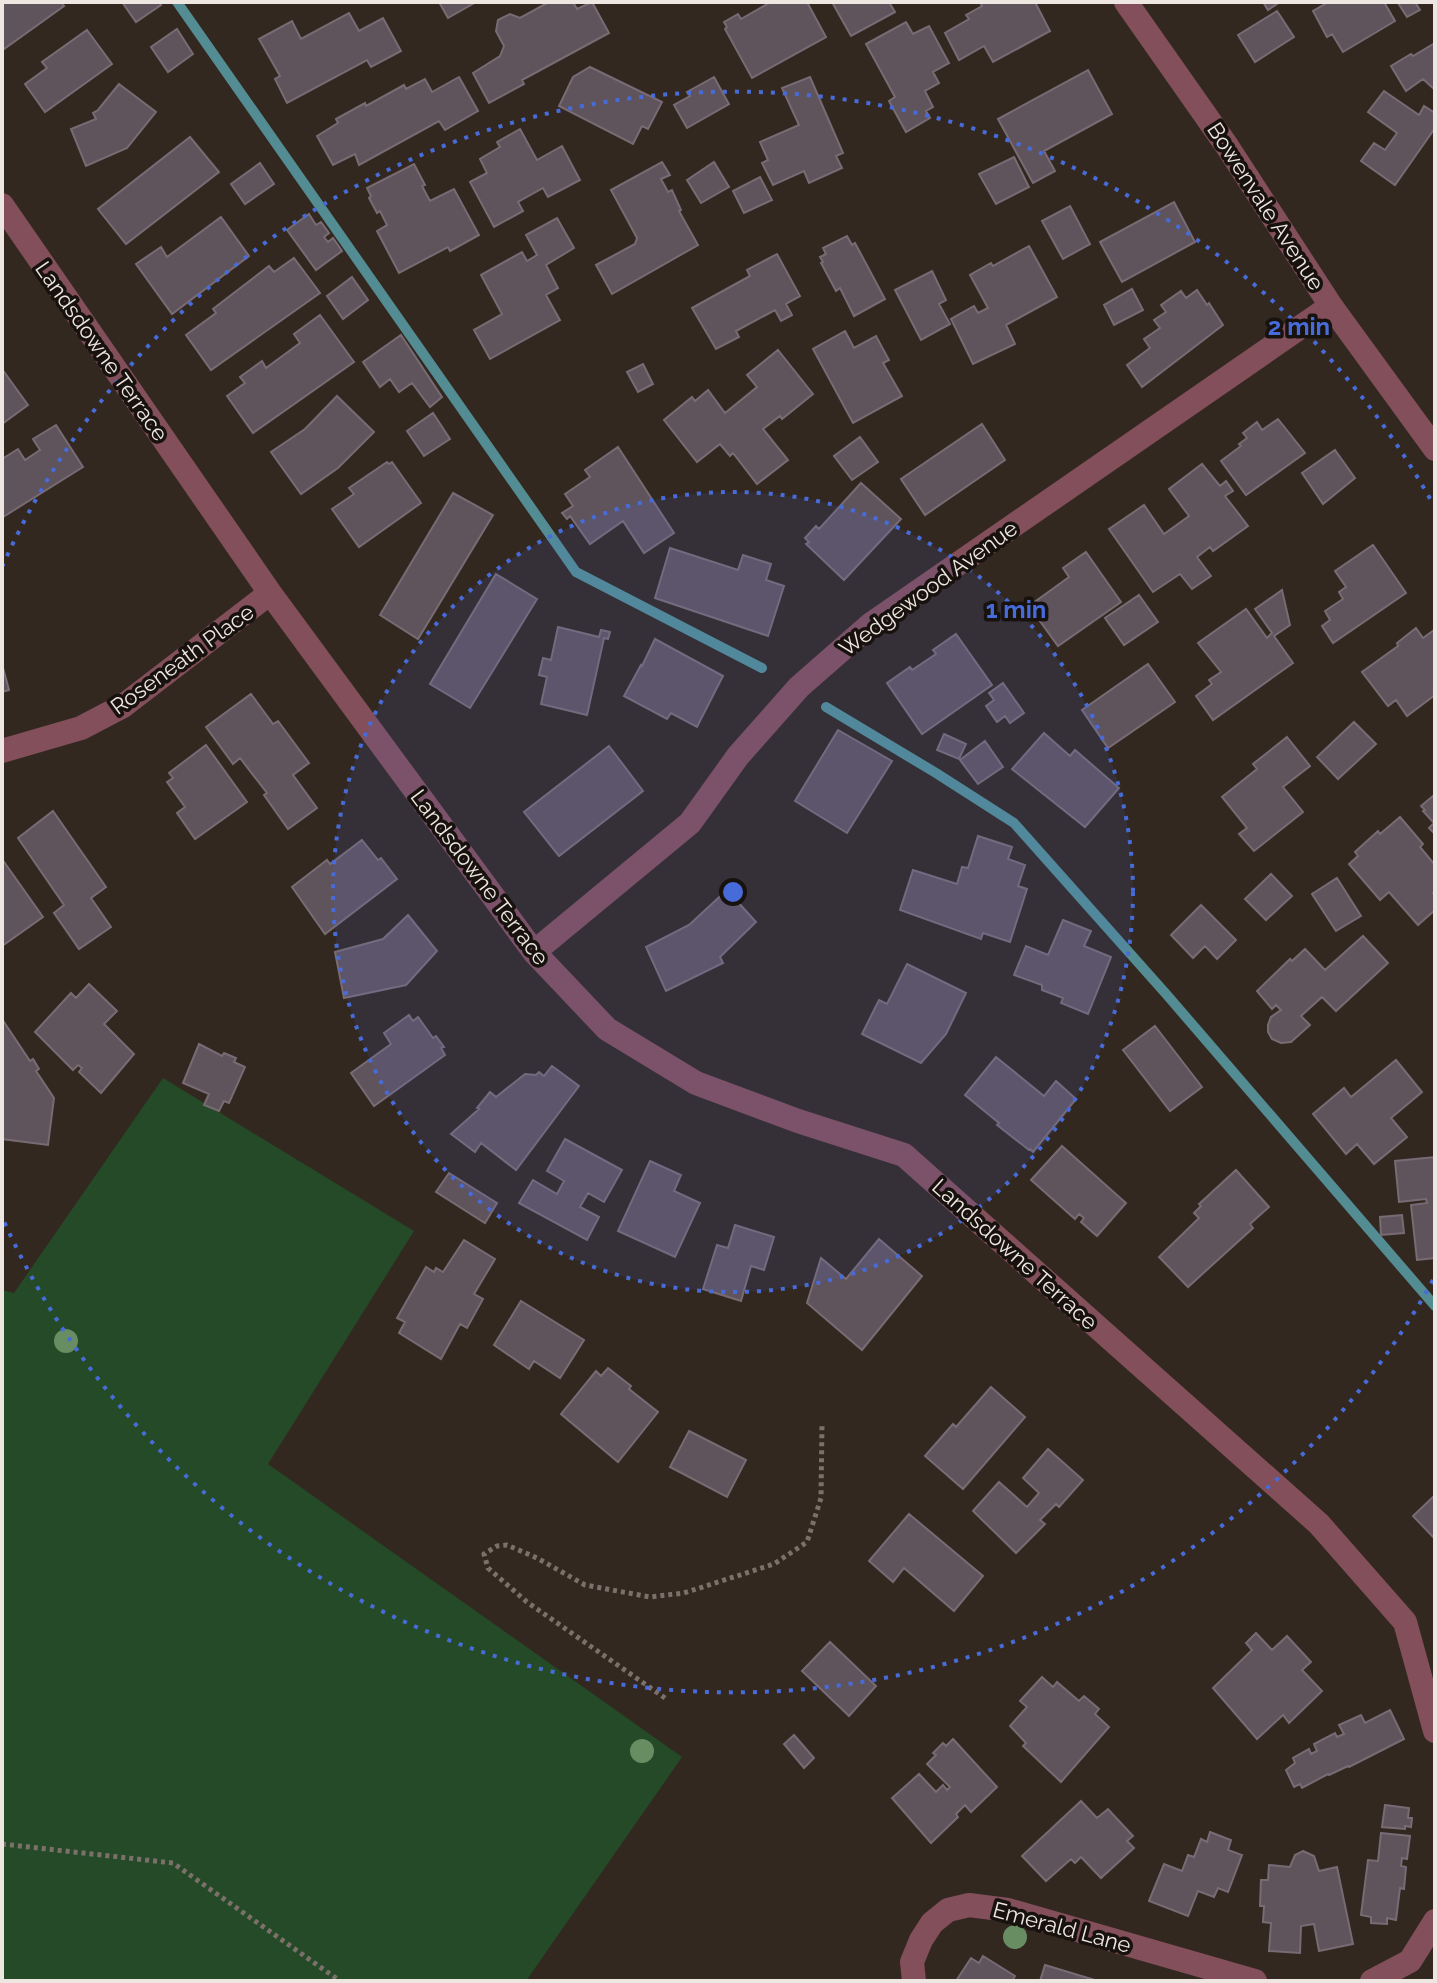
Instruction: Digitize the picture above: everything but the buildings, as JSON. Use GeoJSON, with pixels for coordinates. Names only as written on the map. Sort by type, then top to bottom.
{"type":"FeatureCollection","features":[{"type":"Feature","properties":{"kind":"street","name":"Bowenvale Avenue"},"geometry":{"type":"LineString","coordinates":[[1126,2],[1227,146],[1331,306],[1435,449]]}},
{"type":"Feature","properties":{"kind":"street","name":"Landsdowne Terrace"},"geometry":{"type":"LineString","coordinates":[[2,205],[270,593],[534,952],[607,1029],[696,1083],[798,1121],[904,1155],[1319,1524],[1405,1622],[1435,1731]]}},
{"type":"Feature","properties":{"kind":"street","name":"Wedgewood Avenue"},"geometry":{"type":"LineString","coordinates":[[534,952],[690,823],[738,756],[799,687],[871,624],[1331,306]]}},
{"type":"Feature","properties":{"kind":"street","name":"Roseneath Place"},"geometry":{"type":"LineString","coordinates":[[2,751],[81,728],[123,706],[270,593]]}},
{"type":"Feature","properties":{"kind":"street","name":"Emerald Lane"},"geometry":{"type":"LineString","coordinates":[[914,1981],[912,1962],[932,1923],[948,1910],[969,1905],[1008,1910],[1255,1981]]}},
{"type":"Feature","properties":{"kind":"street"},"geometry":{"type":"LineString","coordinates":[[1372,1981],[1410,1961],[1435,1921]]}},
{"type":"Feature","properties":{"kind":"path"},"geometry":{"type":"LineString","coordinates":[[665,1698],[527,1602],[488,1568],[484,1554],[497,1546],[507,1545],[585,1585],[650,1597],[684,1593],[774,1564],[807,1542],[821,1498],[822,1424]]}},
{"type":"Feature","properties":{"kind":"path"},"geometry":{"type":"LineString","coordinates":[[2,1844],[173,1863],[340,1981]]}},
{"type":"Feature","properties":{"kind":"green space"},"geometry":{"type":"Polygon","coordinates":[[[163,1078],[414,1231],[268,1464],[682,1757],[526,1981],[2,1981],[2,1290],[14,1293],[163,1078]]]}},
{"type":"Feature","properties":{"kind":"waterway"},"geometry":{"type":"LineString","coordinates":[[177,2],[576,572],[762,668]]}},
{"type":"Feature","properties":{"kind":"waterway"},"geometry":{"type":"LineString","coordinates":[[826,707],[1014,823],[1435,1306]]}}]}
